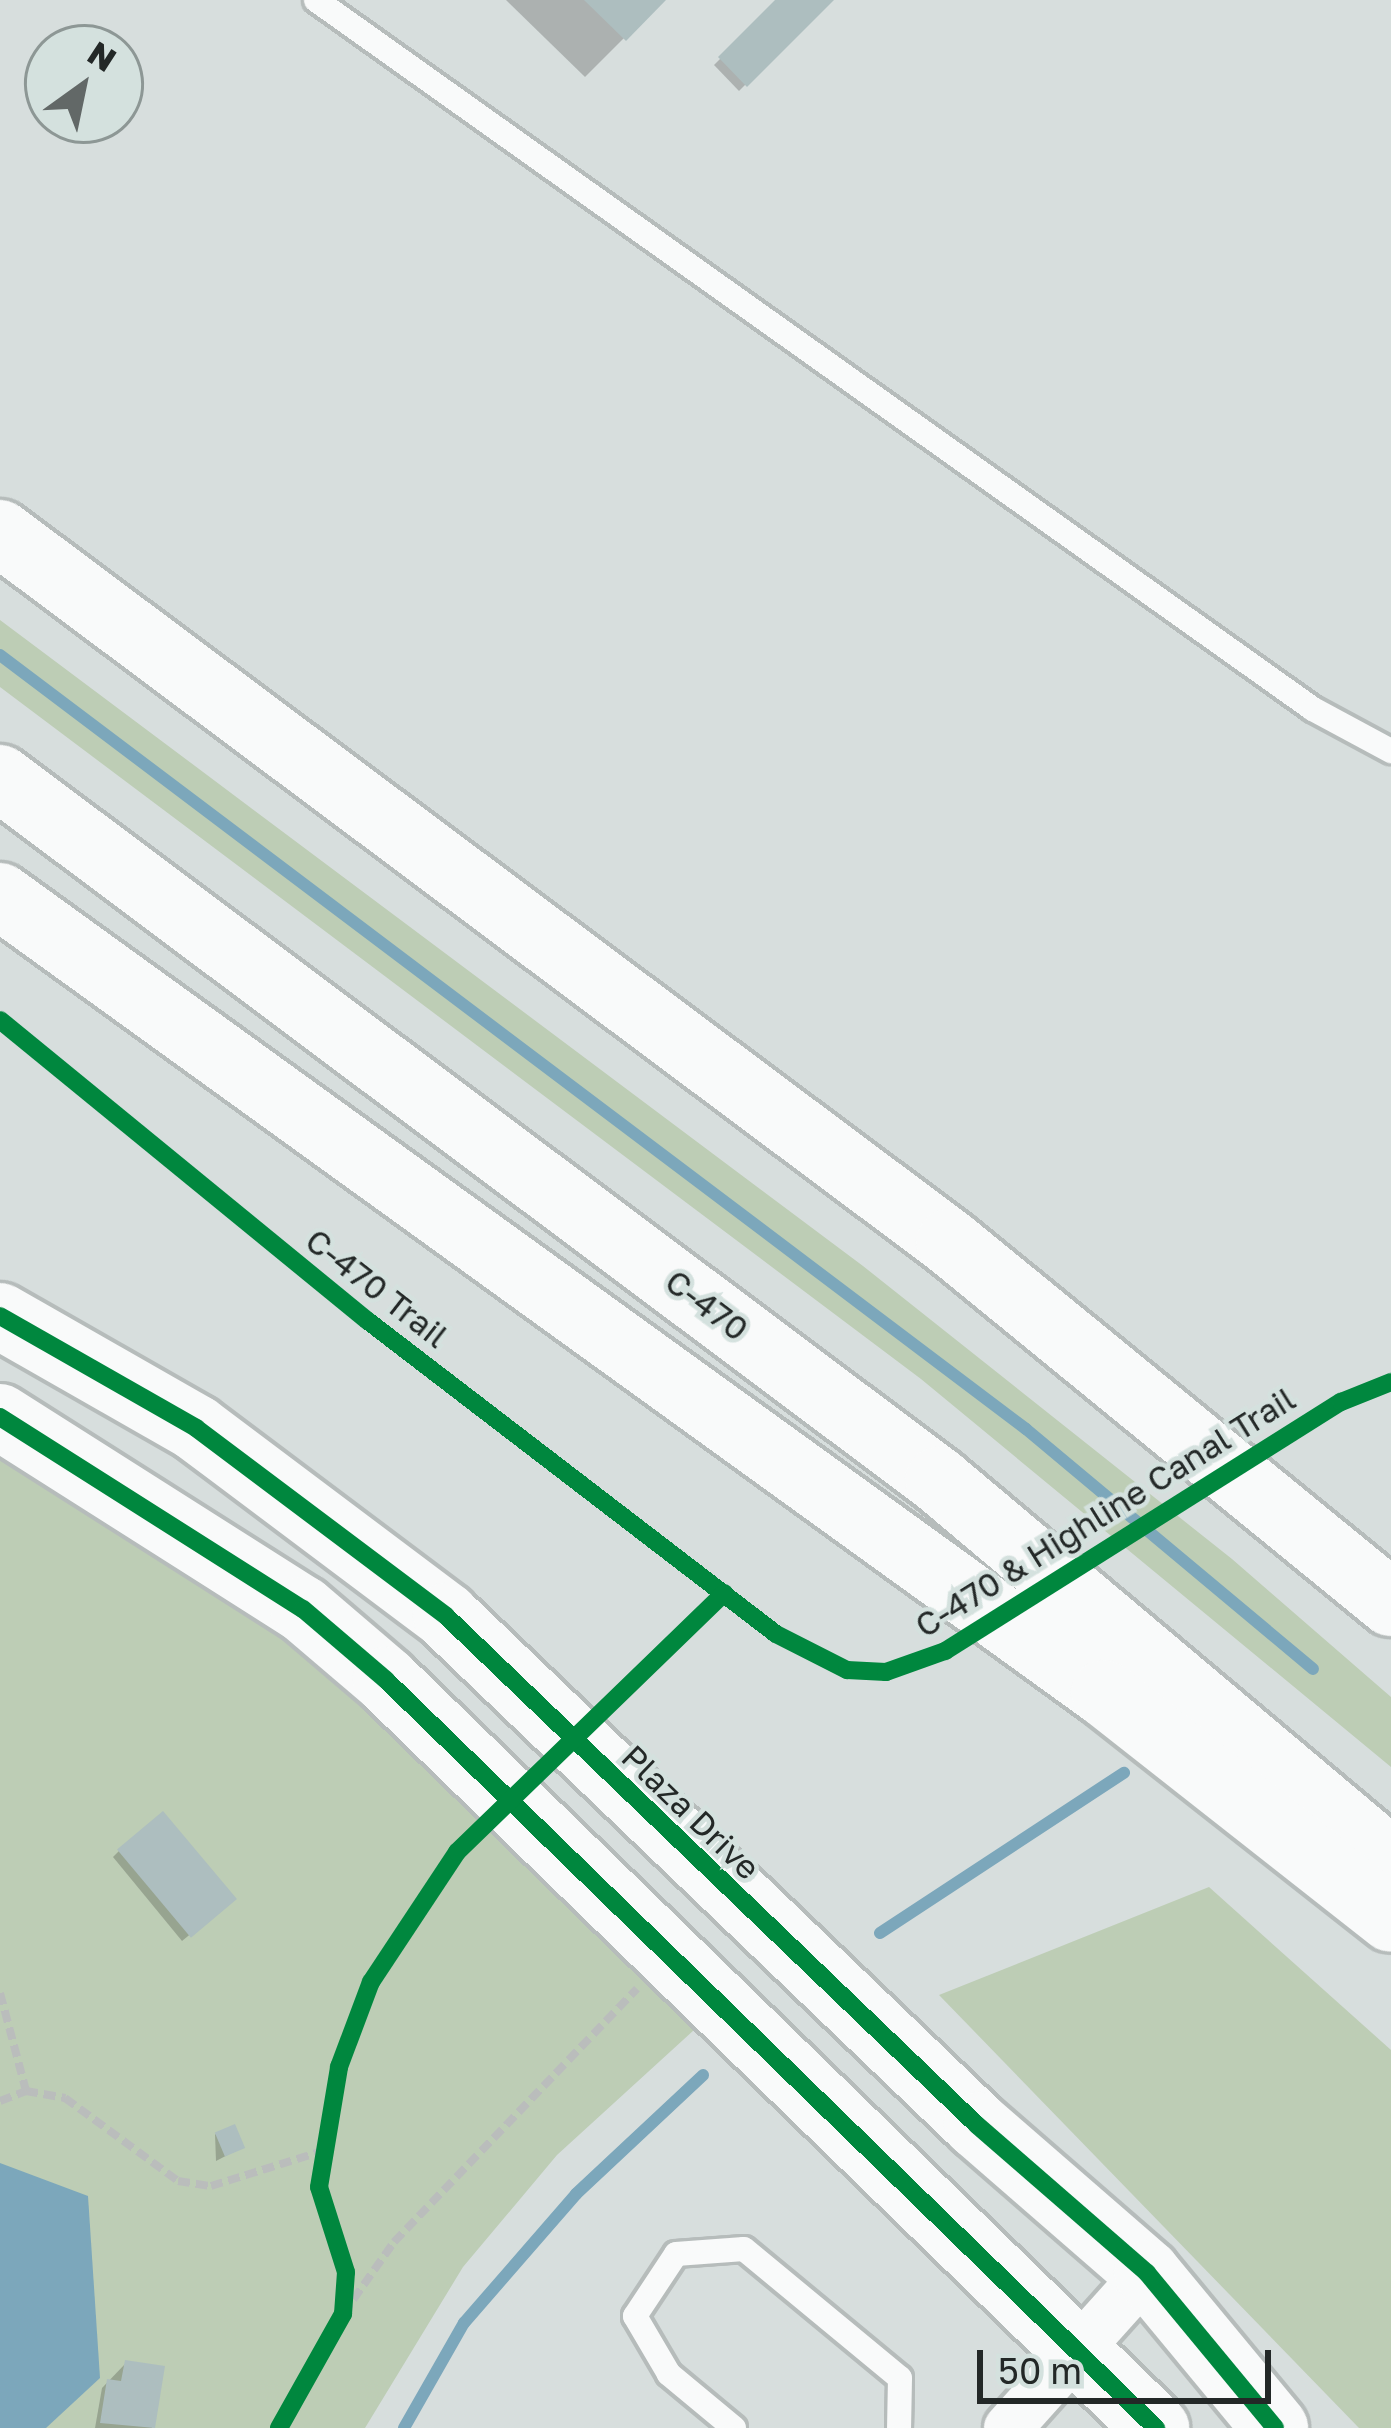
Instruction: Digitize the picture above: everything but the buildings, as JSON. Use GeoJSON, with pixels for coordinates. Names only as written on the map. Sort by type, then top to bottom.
{"type":"FeatureCollection","features":[{"type":"Feature","properties":{"kind":"main road"},"geometry":{"type":"LineString","coordinates":[[0,492],[271,711],[290,752]]}},
{"type":"Feature","properties":{"kind":"main road"},"geometry":{"type":"LineString","coordinates":[[0,533],[964,1253],[1391,1603]]}},
{"type":"Feature","properties":{"kind":"main road","name":"C-470"},"geometry":{"type":"LineString","coordinates":[[0,778],[909,1458],[1391,1861]]}},
{"type":"Feature","properties":{"kind":"main road"},"geometry":{"type":"LineString","coordinates":[[0,896],[1067,1666],[1391,1919]]}},
{"type":"Feature","properties":{"kind":"main road","name":"Plaza Drive"},"geometry":{"type":"LineString","coordinates":[[0,1316],[196,1429],[446,1616],[1147,2273],[1275,2428]]}},
{"type":"Feature","properties":{"kind":"main road"},"geometry":{"type":"LineString","coordinates":[[0,1366],[124,1430],[196,1429]]}},
{"type":"Feature","properties":{"kind":"main road"},"geometry":{"type":"LineString","coordinates":[[0,1417],[303,1609],[369,1666],[1156,2428]]}},
{"type":"Feature","properties":{"kind":"street"},"geometry":{"type":"LineString","coordinates":[[1008,2428],[1074,2345],[1147,2273]]}},
{"type":"Feature","properties":{"kind":"lane"},"geometry":{"type":"LineString","coordinates":[[316,0],[1313,709],[1391,751]]}},
{"type":"Feature","properties":{"kind":"lane"},"geometry":{"type":"LineString","coordinates":[[734,2428],[669,2374],[635,2315],[676,2254],[744,2249],[900,2378],[899,2428]]}},
{"type":"Feature","properties":{"kind":"path"},"geometry":{"type":"LineString","coordinates":[[333,2333],[394,2242],[642,1983]]}},
{"type":"Feature","properties":{"kind":"path"},"geometry":{"type":"LineString","coordinates":[[0,1993],[26,2091]]}},
{"type":"Feature","properties":{"kind":"path"},"geometry":{"type":"LineString","coordinates":[[0,2101],[26,2091],[65,2098],[178,2181],[211,2186],[324,2141],[319,2188]]}},
{"type":"Feature","properties":{"kind":"path"},"geometry":{"type":"LineString","coordinates":[[343,2314],[346,2272]]}},
{"type":"Feature","properties":{"kind":"green space"},"geometry":{"type":"Polygon","coordinates":[[[0,620],[863,1266],[1232,1559],[1391,1697],[1391,1767],[921,1379],[0,687],[0,620]]]}},
{"type":"Feature","properties":{"kind":"green space"},"geometry":{"type":"Polygon","coordinates":[[[0,1444],[207,1574],[343,1680],[536,1859],[694,2030],[557,2155],[463,2267],[365,2428],[0,2428],[0,1444]]]}},
{"type":"Feature","properties":{"kind":"green space"},"geometry":{"type":"Polygon","coordinates":[[[1209,1887],[1391,2050],[1391,2428],[1359,2428],[939,1995],[1209,1887]]]}},
{"type":"Feature","properties":{"kind":"water"},"geometry":{"type":"Polygon","coordinates":[[[0,2163],[88,2196],[100,2378],[46,2428],[0,2428],[0,2163]]]}},
{"type":"Feature","properties":{"kind":"waterway"},"geometry":{"type":"LineString","coordinates":[[0,655],[1026,1429],[1313,1669]]}},
{"type":"Feature","properties":{"kind":"waterway"},"geometry":{"type":"LineString","coordinates":[[880,1933],[1124,1773]]}},
{"type":"Feature","properties":{"kind":"waterway"},"geometry":{"type":"LineString","coordinates":[[404,2428],[464,2323],[576,2194],[703,2075]]}},
{"type":"Feature","properties":{"kind":"cycle path","name":"C-470 Trail"},"geometry":{"type":"LineString","coordinates":[[0,1020],[368,1321],[776,1634],[847,1670],[886,1672],[945,1651],[1341,1402],[1391,1382]]}},
{"type":"Feature","properties":{"kind":"cycle path"},"geometry":{"type":"LineString","coordinates":[[0,1316],[196,1428],[446,1616],[977,2125],[1147,2273],[1275,2428]]}},
{"type":"Feature","properties":{"kind":"cycle path"},"geometry":{"type":"LineString","coordinates":[[0,1417],[303,1609],[386,1680],[1156,2428]]}},
{"type":"Feature","properties":{"kind":"cycle path"},"geometry":{"type":"LineString","coordinates":[[279,2428],[343,2314],[346,2272],[319,2187],[339,2067],[371,1982],[457,1852],[724,1593]]}}]}
